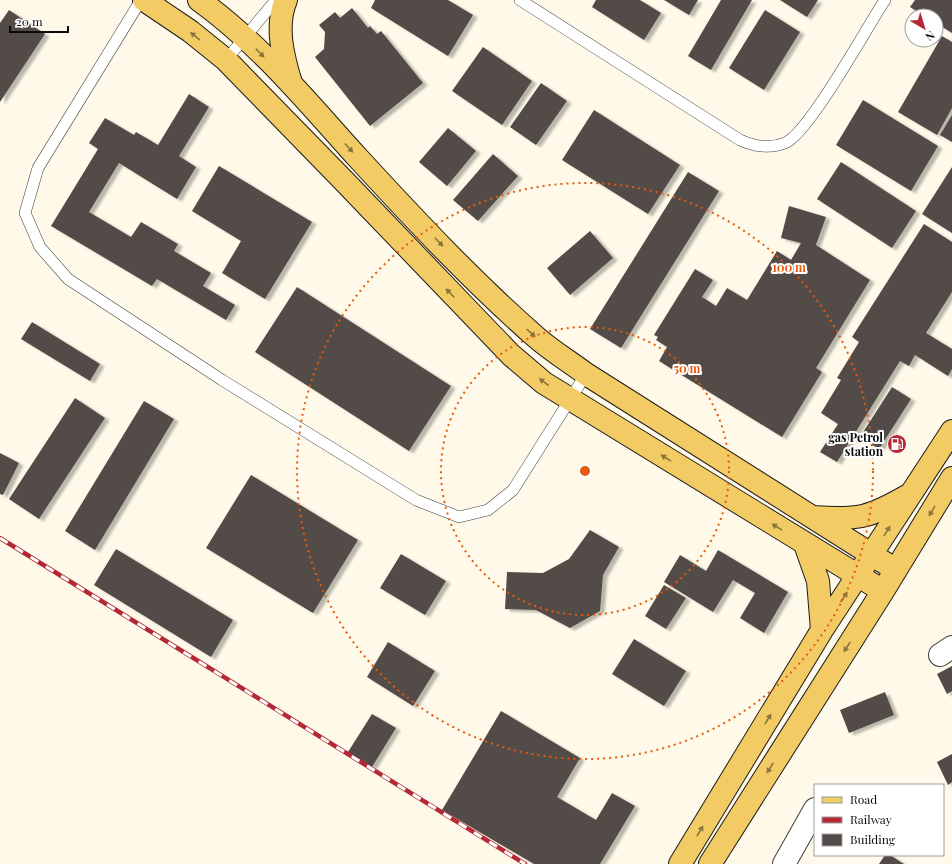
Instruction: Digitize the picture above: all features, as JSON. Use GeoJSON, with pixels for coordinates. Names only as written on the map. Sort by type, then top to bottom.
{"type":"FeatureCollection","features":[{"type":"Feature","properties":{"kind":"main road"},"geometry":{"type":"LineString","coordinates":[[143,0],[190,31],[226,60],[370,208],[476,320],[511,355],[544,383],[883,591]]}},
{"type":"Feature","properties":{"kind":"main road"},"geometry":{"type":"LineString","coordinates":[[199,0],[245,37],[292,85],[388,191],[496,300],[538,339],[586,374],[634,405],[896,570]]}},
{"type":"Feature","properties":{"kind":"main road"},"geometry":{"type":"LineString","coordinates":[[286,0],[281,25],[282,45],[292,85]]}},
{"type":"Feature","properties":{"kind":"main road"},"geometry":{"type":"LineString","coordinates":[[370,208],[388,191]]}},
{"type":"Feature","properties":{"kind":"main road"},"geometry":{"type":"LineString","coordinates":[[476,320],[496,300]]}},
{"type":"Feature","properties":{"kind":"main road"},"geometry":{"type":"LineString","coordinates":[[618,429],[634,405]]}},
{"type":"Feature","properties":{"kind":"main road"},"geometry":{"type":"LineString","coordinates":[[680,864],[822,630],[872,556],[909,495],[952,431]]}},
{"type":"Feature","properties":{"kind":"main road"},"geometry":{"type":"LineString","coordinates":[[710,864],[883,591],[952,478]]}},
{"type":"Feature","properties":{"kind":"main road"},"geometry":{"type":"LineString","coordinates":[[811,517],[844,519],[859,518],[880,512],[909,495]]}},
{"type":"Feature","properties":{"kind":"main road"},"geometry":{"type":"LineString","coordinates":[[805,544],[818,580],[822,630]]}},
{"type":"Feature","properties":{"kind":"street"},"geometry":{"type":"LineString","coordinates":[[784,864],[814,811]]}},
{"type":"Feature","properties":{"kind":"lane"},"geometry":{"type":"LineString","coordinates":[[143,0],[38,168],[25,213],[40,247],[68,279],[222,380],[416,500],[459,517],[488,510],[513,490],[586,374]]}},
{"type":"Feature","properties":{"kind":"lane"},"geometry":{"type":"LineString","coordinates":[[226,60],[276,0]]}},
{"type":"Feature","properties":{"kind":"lane"},"geometry":{"type":"LineString","coordinates":[[520,0],[740,140],[751,145],[768,146],[785,143],[798,133],[812,115],[885,0]]}},
{"type":"Feature","properties":{"kind":"building"},"geometry":{"type":"Polygon","coordinates":[[[375,0],[448,0],[473,15],[448,56],[371,8],[375,0]]]}},
{"type":"Feature","properties":{"kind":"building"},"geometry":{"type":"Polygon","coordinates":[[[596,0],[640,0],[661,13],[644,40],[592,7],[596,0]]]}},
{"type":"Feature","properties":{"kind":"building"},"geometry":{"type":"Polygon","coordinates":[[[664,0],[698,0],[689,15],[664,0]]]}},
{"type":"Feature","properties":{"kind":"building"},"geometry":{"type":"Polygon","coordinates":[[[721,0],[752,0],[711,70],[688,56],[721,0]]]}},
{"type":"Feature","properties":{"kind":"building"},"geometry":{"type":"Polygon","coordinates":[[[780,0],[818,0],[807,17],[780,0]]]}},
{"type":"Feature","properties":{"kind":"building"},"geometry":{"type":"Polygon","coordinates":[[[915,0],[952,0],[952,33],[944,28],[944,8],[910,7],[915,0]]]}},
{"type":"Feature","properties":{"kind":"building"},"geometry":{"type":"Polygon","coordinates":[[[352,8],[368,28],[370,26],[377,34],[381,31],[423,83],[370,126],[315,57],[324,49],[325,32],[319,25],[335,12],[340,18],[352,8]]]}},
{"type":"Feature","properties":{"kind":"building"},"geometry":{"type":"Polygon","coordinates":[[[9,10],[45,34],[0,102],[0,23],[9,10]]]}},
{"type":"Feature","properties":{"kind":"building"},"geometry":{"type":"Polygon","coordinates":[[[765,10],[800,32],[764,90],[729,68],[765,10]]]}},
{"type":"Feature","properties":{"kind":"building"},"geometry":{"type":"Polygon","coordinates":[[[944,37],[952,42],[952,108],[937,135],[898,112],[935,48],[944,48],[944,37]]]}},
{"type":"Feature","properties":{"kind":"building"},"geometry":{"type":"Polygon","coordinates":[[[483,47],[532,81],[502,125],[452,91],[483,47]]]}},
{"type":"Feature","properties":{"kind":"building"},"geometry":{"type":"Polygon","coordinates":[[[541,83],[567,101],[536,145],[510,127],[541,83]]]}},
{"type":"Feature","properties":{"kind":"building"},"geometry":{"type":"Polygon","coordinates":[[[189,94],[209,107],[179,156],[196,167],[177,199],[119,163],[89,212],[131,237],[141,222],[178,244],[174,251],[211,273],[203,286],[235,305],[226,320],[157,279],[152,286],[51,226],[98,149],[89,143],[105,118],[134,135],[136,132],[158,145],[189,94]]]}},
{"type":"Feature","properties":{"kind":"building"},"geometry":{"type":"Polygon","coordinates":[[[863,100],[938,146],[911,191],[836,145],[863,100]]]}},
{"type":"Feature","properties":{"kind":"building"},"geometry":{"type":"Polygon","coordinates":[[[594,110],[680,165],[648,214],[562,160],[594,110]]]}},
{"type":"Feature","properties":{"kind":"building"},"geometry":{"type":"Polygon","coordinates":[[[952,115],[952,142],[940,135],[952,115]]]}},
{"type":"Feature","properties":{"kind":"building"},"geometry":{"type":"Polygon","coordinates":[[[448,128],[476,151],[447,186],[419,162],[448,128]]]}},
{"type":"Feature","properties":{"kind":"building"},"geometry":{"type":"Polygon","coordinates":[[[493,154],[518,176],[478,221],[453,200],[493,154]]]}},
{"type":"Feature","properties":{"kind":"building"},"geometry":{"type":"Polygon","coordinates":[[[841,162],[916,211],[892,248],[817,199],[841,162]]]}},
{"type":"Feature","properties":{"kind":"building"},"geometry":{"type":"Polygon","coordinates":[[[219,166],[312,222],[265,299],[222,273],[241,241],[192,211],[219,166]]]}},
{"type":"Feature","properties":{"kind":"building"},"geometry":{"type":"Polygon","coordinates":[[[952,167],[952,233],[922,214],[952,167]]]}},
{"type":"Feature","properties":{"kind":"building"},"geometry":{"type":"Polygon","coordinates":[[[688,172],[719,191],[621,348],[590,329],[688,172]]]}},
{"type":"Feature","properties":{"kind":"building"},"geometry":{"type":"Polygon","coordinates":[[[789,206],[826,217],[816,245],[870,280],[816,368],[822,372],[782,437],[659,361],[667,347],[656,340],[658,337],[654,335],[695,269],[713,280],[702,297],[716,306],[727,288],[747,300],[777,251],[791,260],[801,243],[781,238],[789,206]]]}},
{"type":"Feature","properties":{"kind":"building"},"geometry":{"type":"Polygon","coordinates":[[[924,224],[952,242],[952,292],[926,333],[952,349],[952,369],[948,376],[915,355],[909,366],[900,361],[837,462],[820,452],[838,424],[821,413],[841,380],[837,378],[859,342],[852,337],[924,224]]]}},
{"type":"Feature","properties":{"kind":"building"},"geometry":{"type":"Polygon","coordinates":[[[590,231],[613,258],[570,295],[547,268],[590,231]]]}},
{"type":"Feature","properties":{"kind":"building"},"geometry":{"type":"Polygon","coordinates":[[[297,287],[451,386],[409,451],[255,352],[297,287]]]}},
{"type":"Feature","properties":{"kind":"building"},"geometry":{"type":"Polygon","coordinates":[[[32,322],[100,364],[90,381],[21,339],[32,322]]]}},
{"type":"Feature","properties":{"kind":"building"},"geometry":{"type":"Polygon","coordinates":[[[892,387],[911,399],[879,449],[860,437],[892,387]]]}},
{"type":"Feature","properties":{"kind":"building"},"geometry":{"type":"Polygon","coordinates":[[[75,398],[105,418],[39,519],[9,499],[75,398]]]}},
{"type":"Feature","properties":{"kind":"building"},"geometry":{"type":"Polygon","coordinates":[[[144,401],[174,419],[95,550],[65,531],[144,401]]]}},
{"type":"Feature","properties":{"kind":"building"},"geometry":{"type":"Polygon","coordinates":[[[0,453],[19,463],[3,495],[0,494],[0,453]]]}},
{"type":"Feature","properties":{"kind":"building"},"geometry":{"type":"Polygon","coordinates":[[[251,475],[358,540],[313,613],[206,548],[251,475]]]}},
{"type":"Feature","properties":{"kind":"building"},"geometry":{"type":"Polygon","coordinates":[[[590,530],[619,547],[603,575],[600,611],[570,628],[536,610],[505,609],[507,572],[543,573],[569,559],[590,530]]]}},
{"type":"Feature","properties":{"kind":"building"},"geometry":{"type":"Polygon","coordinates":[[[116,549],[233,620],[211,657],[94,585],[116,549]]]}},
{"type":"Feature","properties":{"kind":"building"},"geometry":{"type":"Polygon","coordinates":[[[718,550],[788,592],[764,633],[740,618],[755,593],[733,580],[713,612],[664,582],[680,555],[706,571],[718,550]]]}},
{"type":"Feature","properties":{"kind":"building"},"geometry":{"type":"Polygon","coordinates":[[[401,554],[446,581],[425,615],[380,588],[401,554]]]}},
{"type":"Feature","properties":{"kind":"building"},"geometry":{"type":"Polygon","coordinates":[[[664,585],[686,598],[666,629],[645,616],[664,585]]]}},
{"type":"Feature","properties":{"kind":"building"},"geometry":{"type":"Polygon","coordinates":[[[634,639],[686,671],[664,706],[612,674],[634,639]]]}},
{"type":"Feature","properties":{"kind":"building"},"geometry":{"type":"Polygon","coordinates":[[[388,642],[435,671],[413,706],[367,677],[388,642]]]}},
{"type":"Feature","properties":{"kind":"building"},"geometry":{"type":"Polygon","coordinates":[[[952,666],[952,691],[947,694],[937,674],[952,666]]]}},
{"type":"Feature","properties":{"kind":"building"},"geometry":{"type":"Polygon","coordinates":[[[885,692],[894,715],[849,733],[840,710],[885,692]]]}},
{"type":"Feature","properties":{"kind":"building"},"geometry":{"type":"Polygon","coordinates":[[[501,711],[580,758],[557,797],[596,820],[612,793],[635,806],[600,864],[534,864],[442,810],[501,711]]]}},
{"type":"Feature","properties":{"kind":"building"},"geometry":{"type":"Polygon","coordinates":[[[372,714],[396,728],[372,767],[348,752],[372,714]]]}},
{"type":"Feature","properties":{"kind":"building"},"geometry":{"type":"Polygon","coordinates":[[[952,754],[952,782],[948,785],[937,762],[952,754]]]}},
{"type":"Feature","properties":{"kind":"building"},"geometry":{"type":"Polygon","coordinates":[[[884,856],[892,856],[904,864],[879,864],[884,856]]]}},
{"type":"Feature","properties":{"kind":"railway"},"geometry":{"type":"LineString","coordinates":[[0,538],[525,864]]}},
{"type":"Feature","properties":{"kind":"place","name":"gas Petrol station"},"geometry":{"type":"Point","coordinates":[897,444]}}]}
